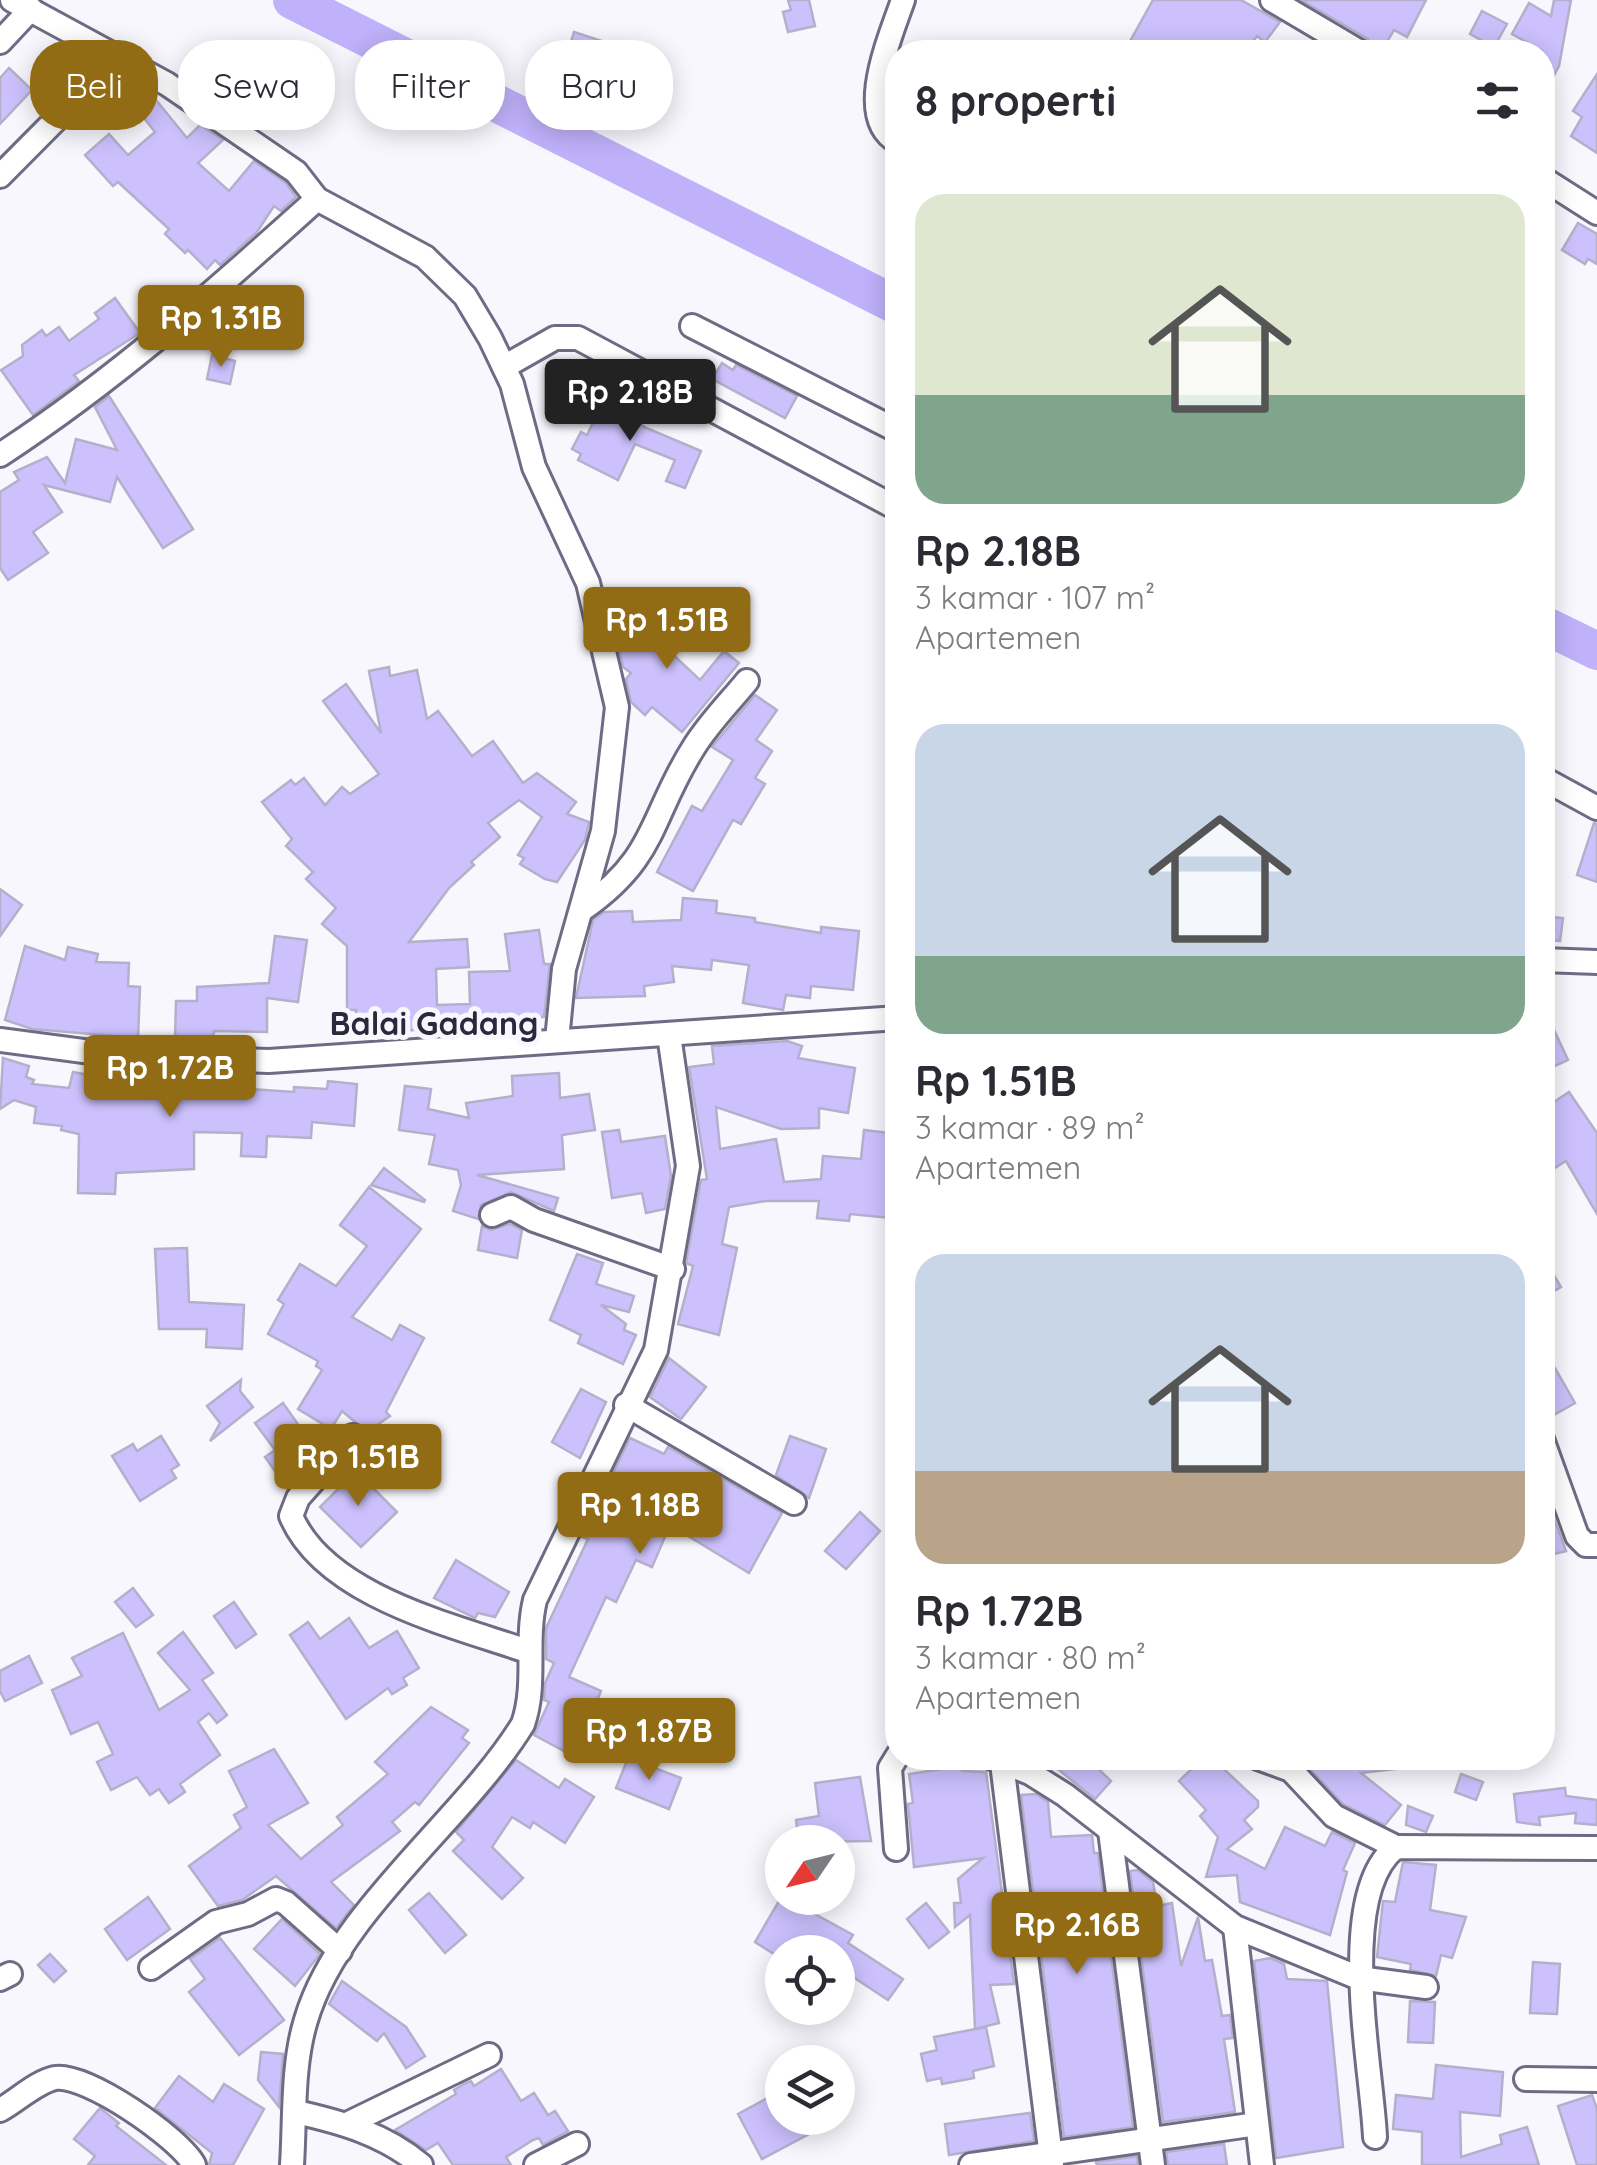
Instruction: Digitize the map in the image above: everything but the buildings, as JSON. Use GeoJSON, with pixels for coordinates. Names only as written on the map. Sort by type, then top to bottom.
{"type":"FeatureCollection","features":[{"type":"Feature","properties":{"kind":"street"},"geometry":{"type":"LineString","coordinates":[[892,40],[904,0]]}},
{"type":"Feature","properties":{"kind":"street"},"geometry":{"type":"LineString","coordinates":[[1272,0],[1340,40]]}},
{"type":"Feature","properties":{"kind":"street"},"geometry":{"type":"LineString","coordinates":[[0,42],[21,5],[86,40]]}},
{"type":"Feature","properties":{"kind":"street"},"geometry":{"type":"LineString","coordinates":[[885,64],[873,104],[879,126],[885,131]]}},
{"type":"Feature","properties":{"kind":"street"},"geometry":{"type":"LineString","coordinates":[[158,79],[296,172],[316,199],[425,257],[443,272],[465,296],[504,367],[534,467],[588,583],[618,707],[603,830],[564,968],[557,1040]]}},
{"type":"Feature","properties":{"kind":"street"},"geometry":{"type":"LineString","coordinates":[[0,176],[46,130]]}},
{"type":"Feature","properties":{"kind":"street"},"geometry":{"type":"LineString","coordinates":[[1555,186],[1597,213]]}},
{"type":"Feature","properties":{"kind":"street"},"geometry":{"type":"LineString","coordinates":[[0,456],[71,409],[161,338],[316,199]]}},
{"type":"Feature","properties":{"kind":"street"},"geometry":{"type":"LineString","coordinates":[[692,326],[885,425]]}},
{"type":"Feature","properties":{"kind":"street"},"geometry":{"type":"LineString","coordinates":[[504,367],[555,338],[578,338],[885,502]]}},
{"type":"Feature","properties":{"kind":"street"},"geometry":{"type":"LineString","coordinates":[[582,909],[616,886],[644,852],[693,748],[747,681]]}},
{"type":"Feature","properties":{"kind":"street"},"geometry":{"type":"LineString","coordinates":[[1555,785],[1597,808]]}},
{"type":"Feature","properties":{"kind":"street"},"geometry":{"type":"LineString","coordinates":[[1555,960],[1597,962]]}},
{"type":"Feature","properties":{"kind":"street"},"geometry":{"type":"LineString","coordinates":[[0,1040],[121,1056],[269,1060],[885,1019]]}},
{"type":"Feature","properties":{"kind":"street"},"geometry":{"type":"LineString","coordinates":[[292,2165],[305,2022],[340,1950],[509,1746],[529,1708],[527,1651],[535,1600],[626,1405],[656,1350],[688,1166],[669,1035]]}},
{"type":"Feature","properties":{"kind":"street"},"geometry":{"type":"LineString","coordinates":[[492,1215],[511,1207],[534,1220],[673,1269]]}},
{"type":"Feature","properties":{"kind":"street"},"geometry":{"type":"LineString","coordinates":[[626,1405],[794,1503]]}},
{"type":"Feature","properties":{"kind":"street"},"geometry":{"type":"LineString","coordinates":[[353,1436],[298,1498],[291,1516],[297,1529],[335,1572],[370,1594],[527,1651]]}},
{"type":"Feature","properties":{"kind":"street"},"geometry":{"type":"LineString","coordinates":[[1555,1476],[1576,1536],[1586,1545],[1597,1545]]}},
{"type":"Feature","properties":{"kind":"street"},"geometry":{"type":"LineString","coordinates":[[890,1770],[896,1849]]}},
{"type":"Feature","properties":{"kind":"street"},"geometry":{"type":"LineString","coordinates":[[998,1770],[1052,2160]]}},
{"type":"Feature","properties":{"kind":"street"},"geometry":{"type":"LineString","coordinates":[[1022,1770],[1064,1795],[1234,1928],[1358,1978],[1426,1987]]}},
{"type":"Feature","properties":{"kind":"street"},"geometry":{"type":"LineString","coordinates":[[1291,1770],[1334,1816],[1396,1847],[1597,1848]]}},
{"type":"Feature","properties":{"kind":"street"},"geometry":{"type":"LineString","coordinates":[[1110,1832],[1151,2153]]}},
{"type":"Feature","properties":{"kind":"street"},"geometry":{"type":"LineString","coordinates":[[1375,2137],[1358,1978],[1378,1864],[1396,1847]]}},
{"type":"Feature","properties":{"kind":"street"},"geometry":{"type":"LineString","coordinates":[[151,1968],[216,1922],[248,1914],[276,1899],[286,1903],[340,1950]]}},
{"type":"Feature","properties":{"kind":"street"},"geometry":{"type":"LineString","coordinates":[[1234,1928],[1262,2165]]}},
{"type":"Feature","properties":{"kind":"street"},"geometry":{"type":"LineString","coordinates":[[347,2124],[488,2055]]}},
{"type":"Feature","properties":{"kind":"street"},"geometry":{"type":"LineString","coordinates":[[1526,2079],[1597,2080]]}},
{"type":"Feature","properties":{"kind":"street"},"geometry":{"type":"LineString","coordinates":[[0,2110],[44,2082],[70,2080],[180,2144],[194,2165]]}},
{"type":"Feature","properties":{"kind":"street"},"geometry":{"type":"LineString","coordinates":[[296,2112],[347,2124],[406,2152],[421,2165]]}},
{"type":"Feature","properties":{"kind":"street"},"geometry":{"type":"LineString","coordinates":[[972,2165],[1151,2153],[1257,2124]]}},
{"type":"Feature","properties":{"kind":"street"},"geometry":{"type":"LineString","coordinates":[[536,2165],[577,2144]]}},
{"type":"Feature","properties":{"kind":"waterway"},"geometry":{"type":"LineString","coordinates":[[292,0],[885,299]]}},
{"type":"Feature","properties":{"kind":"waterway"},"geometry":{"type":"LineString","coordinates":[[1555,630],[1597,651]]}},
{"type":"Feature","properties":{"kind":"district","name":"Balai Gadang"},"geometry":{"type":"Point","coordinates":[434,1023]}}]}
